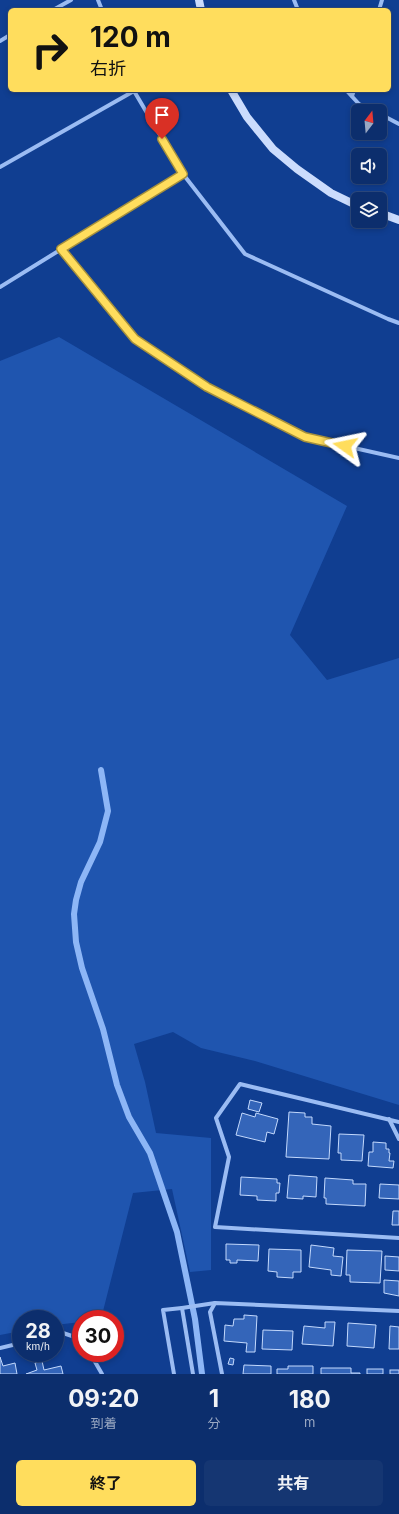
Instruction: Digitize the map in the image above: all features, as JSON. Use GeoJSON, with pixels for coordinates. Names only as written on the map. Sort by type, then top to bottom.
{"type":"FeatureCollection","features":[{"type":"Feature","properties":{"kind":"street"},"geometry":{"type":"LineString","coordinates":[[57,8],[71,0]]}},
{"type":"Feature","properties":{"kind":"street"},"geometry":{"type":"LineString","coordinates":[[0,167],[131,92]]}},
{"type":"Feature","properties":{"kind":"street"},"geometry":{"type":"LineString","coordinates":[[134,92],[183,174],[245,254],[399,323]]}},
{"type":"Feature","properties":{"kind":"street"},"geometry":{"type":"LineString","coordinates":[[232,92],[247,117],[273,149],[297,169],[331,193],[351,203]]}},
{"type":"Feature","properties":{"kind":"street"},"geometry":{"type":"LineString","coordinates":[[348,92],[359,104]]}},
{"type":"Feature","properties":{"kind":"street"},"geometry":{"type":"LineString","coordinates":[[352,96],[353,92]]}},
{"type":"Feature","properties":{"kind":"street"},"geometry":{"type":"LineString","coordinates":[[387,118],[399,124]]}},
{"type":"Feature","properties":{"kind":"street"},"geometry":{"type":"LineString","coordinates":[[0,287],[183,174]]}},
{"type":"Feature","properties":{"kind":"street"},"geometry":{"type":"LineString","coordinates":[[387,216],[399,220]]}},
{"type":"Feature","properties":{"kind":"street"},"geometry":{"type":"LineString","coordinates":[[61,249],[135,339],[207,387],[305,437],[399,458]]}},
{"type":"Feature","properties":{"kind":"street"},"geometry":{"type":"LineString","coordinates":[[399,1122],[240,1084],[216,1118],[229,1157],[214,1227],[399,1238]]}},
{"type":"Feature","properties":{"kind":"street"},"geometry":{"type":"LineString","coordinates":[[389,1119],[399,1139]]}},
{"type":"Feature","properties":{"kind":"street"},"geometry":{"type":"LineString","coordinates":[[215,1303],[210,1312],[222,1374]]}},
{"type":"Feature","properties":{"kind":"street"},"geometry":{"type":"LineString","coordinates":[[174,1374],[163,1310],[215,1303],[399,1311]]}},
{"type":"Feature","properties":{"kind":"street"},"geometry":{"type":"LineString","coordinates":[[182,1308],[193,1374]]}},
{"type":"Feature","properties":{"kind":"street"},"geometry":{"type":"LineString","coordinates":[[0,1348],[12,1345]]}},
{"type":"Feature","properties":{"kind":"street"},"geometry":{"type":"LineString","coordinates":[[95,1362],[102,1374]]}},
{"type":"Feature","properties":{"kind":"shaded area"},"geometry":{"type":"Polygon","coordinates":[[[59,337],[347,506],[290,635],[327,680],[399,658],[399,1105],[255,1061],[201,1048],[173,1032],[134,1044],[145,1082],[156,1133],[211,1138],[211,1270],[190,1272],[172,1189],[133,1193],[103,1310],[72,1310],[72,1323],[64,1324],[64,1310],[12,1310],[12,1333],[0,1335],[0,361],[59,337]]]}},
{"type":"Feature","properties":{"kind":"building"},"geometry":{"type":"Polygon","coordinates":[[[250,1100],[262,1103],[259,1112],[248,1109],[250,1100]]]}},
{"type":"Feature","properties":{"kind":"building"},"geometry":{"type":"Polygon","coordinates":[[[289,1112],[305,1113],[305,1117],[312,1117],[312,1124],[331,1126],[329,1159],[286,1157],[289,1112]]]}},
{"type":"Feature","properties":{"kind":"building"},"geometry":{"type":"Polygon","coordinates":[[[242,1113],[255,1117],[256,1113],[278,1119],[274,1134],[267,1132],[265,1142],[236,1135],[242,1113]]]}},
{"type":"Feature","properties":{"kind":"building"},"geometry":{"type":"Polygon","coordinates":[[[339,1134],[364,1135],[362,1161],[341,1160],[341,1153],[338,1153],[339,1134]]]}},
{"type":"Feature","properties":{"kind":"building"},"geometry":{"type":"Polygon","coordinates":[[[373,1142],[386,1143],[386,1149],[389,1149],[390,1153],[389,1161],[394,1161],[393,1168],[368,1166],[369,1152],[373,1152],[373,1142]]]}},
{"type":"Feature","properties":{"kind":"building"},"geometry":{"type":"Polygon","coordinates":[[[289,1175],[317,1177],[316,1197],[303,1196],[303,1199],[287,1198],[289,1175]]]}},
{"type":"Feature","properties":{"kind":"building"},"geometry":{"type":"Polygon","coordinates":[[[241,1177],[277,1179],[277,1183],[280,1183],[279,1193],[276,1193],[276,1201],[257,1200],[257,1196],[240,1195],[241,1177]]]}},
{"type":"Feature","properties":{"kind":"building"},"geometry":{"type":"Polygon","coordinates":[[[325,1178],[353,1180],[353,1184],[366,1184],[365,1206],[326,1204],[326,1198],[324,1198],[325,1178]]]}},
{"type":"Feature","properties":{"kind":"building"},"geometry":{"type":"Polygon","coordinates":[[[380,1184],[399,1185],[399,1199],[379,1198],[380,1184]]]}},
{"type":"Feature","properties":{"kind":"building"},"geometry":{"type":"Polygon","coordinates":[[[393,1211],[399,1211],[399,1225],[392,1225],[393,1211]]]}},
{"type":"Feature","properties":{"kind":"building"},"geometry":{"type":"Polygon","coordinates":[[[226,1244],[259,1245],[258,1261],[237,1260],[237,1263],[230,1263],[230,1260],[226,1260],[226,1244]]]}},
{"type":"Feature","properties":{"kind":"building"},"geometry":{"type":"Polygon","coordinates":[[[311,1245],[334,1248],[333,1256],[343,1257],[341,1276],[331,1275],[331,1270],[309,1267],[311,1245]]]}},
{"type":"Feature","properties":{"kind":"building"},"geometry":{"type":"Polygon","coordinates":[[[269,1249],[301,1250],[301,1272],[293,1272],[293,1278],[277,1277],[277,1272],[268,1271],[269,1249]]]}},
{"type":"Feature","properties":{"kind":"building"},"geometry":{"type":"Polygon","coordinates":[[[347,1250],[382,1251],[380,1283],[350,1282],[350,1275],[346,1275],[347,1250]]]}},
{"type":"Feature","properties":{"kind":"building"},"geometry":{"type":"Polygon","coordinates":[[[385,1256],[399,1257],[399,1271],[385,1270],[385,1256]]]}},
{"type":"Feature","properties":{"kind":"building"},"geometry":{"type":"Polygon","coordinates":[[[384,1280],[399,1281],[399,1296],[384,1293],[384,1280]]]}},
{"type":"Feature","properties":{"kind":"building"},"geometry":{"type":"Polygon","coordinates":[[[244,1315],[257,1316],[255,1352],[246,1352],[247,1343],[224,1341],[225,1325],[233,1326],[234,1319],[244,1319],[244,1315]]]}},
{"type":"Feature","properties":{"kind":"building"},"geometry":{"type":"Polygon","coordinates":[[[325,1322],[335,1322],[333,1346],[302,1344],[304,1326],[325,1328],[325,1322]]]}},
{"type":"Feature","properties":{"kind":"building"},"geometry":{"type":"Polygon","coordinates":[[[348,1323],[376,1325],[374,1348],[347,1346],[348,1323]]]}},
{"type":"Feature","properties":{"kind":"building"},"geometry":{"type":"Polygon","coordinates":[[[390,1326],[399,1327],[399,1349],[389,1349],[390,1326]]]}},
{"type":"Feature","properties":{"kind":"building"},"geometry":{"type":"Polygon","coordinates":[[[263,1330],[293,1331],[292,1350],[262,1349],[263,1330]]]}},
{"type":"Feature","properties":{"kind":"building"},"geometry":{"type":"Polygon","coordinates":[[[0,1357],[3,1366],[15,1363],[17,1374],[0,1374],[0,1357]]]}},
{"type":"Feature","properties":{"kind":"building"},"geometry":{"type":"Polygon","coordinates":[[[230,1358],[234,1359],[233,1365],[228,1364],[230,1358]]]}},
{"type":"Feature","properties":{"kind":"building"},"geometry":{"type":"Polygon","coordinates":[[[42,1362],[44,1370],[61,1366],[63,1374],[26,1374],[37,1370],[35,1363],[42,1362]]]}},
{"type":"Feature","properties":{"kind":"building"},"geometry":{"type":"Polygon","coordinates":[[[244,1365],[271,1366],[271,1374],[243,1374],[244,1365]]]}},
{"type":"Feature","properties":{"kind":"building"},"geometry":{"type":"Polygon","coordinates":[[[288,1366],[313,1366],[313,1374],[277,1374],[277,1369],[288,1369],[288,1366]]]}},
{"type":"Feature","properties":{"kind":"building"},"geometry":{"type":"Polygon","coordinates":[[[321,1368],[351,1368],[351,1373],[360,1374],[321,1374],[321,1368]]]}},
{"type":"Feature","properties":{"kind":"building"},"geometry":{"type":"Polygon","coordinates":[[[367,1369],[383,1369],[383,1374],[367,1374],[367,1369]]]}},
{"type":"Feature","properties":{"kind":"building"},"geometry":{"type":"Polygon","coordinates":[[[390,1370],[399,1370],[399,1374],[390,1374],[390,1370]]]}},
{"type":"Feature","properties":{"kind":"waterway"},"geometry":{"type":"LineString","coordinates":[[101,770],[108,811],[100,842],[81,882],[76,900],[74,914],[76,942],[82,968],[103,1029],[117,1085],[129,1117],[150,1153],[177,1232],[195,1319],[202,1374]]}},
{"type":"Feature","properties":{"kind":"route"},"geometry":{"type":"LineString","coordinates":[[162,139],[183,174],[61,249],[135,339],[207,387],[305,437],[345,446]]}}]}
